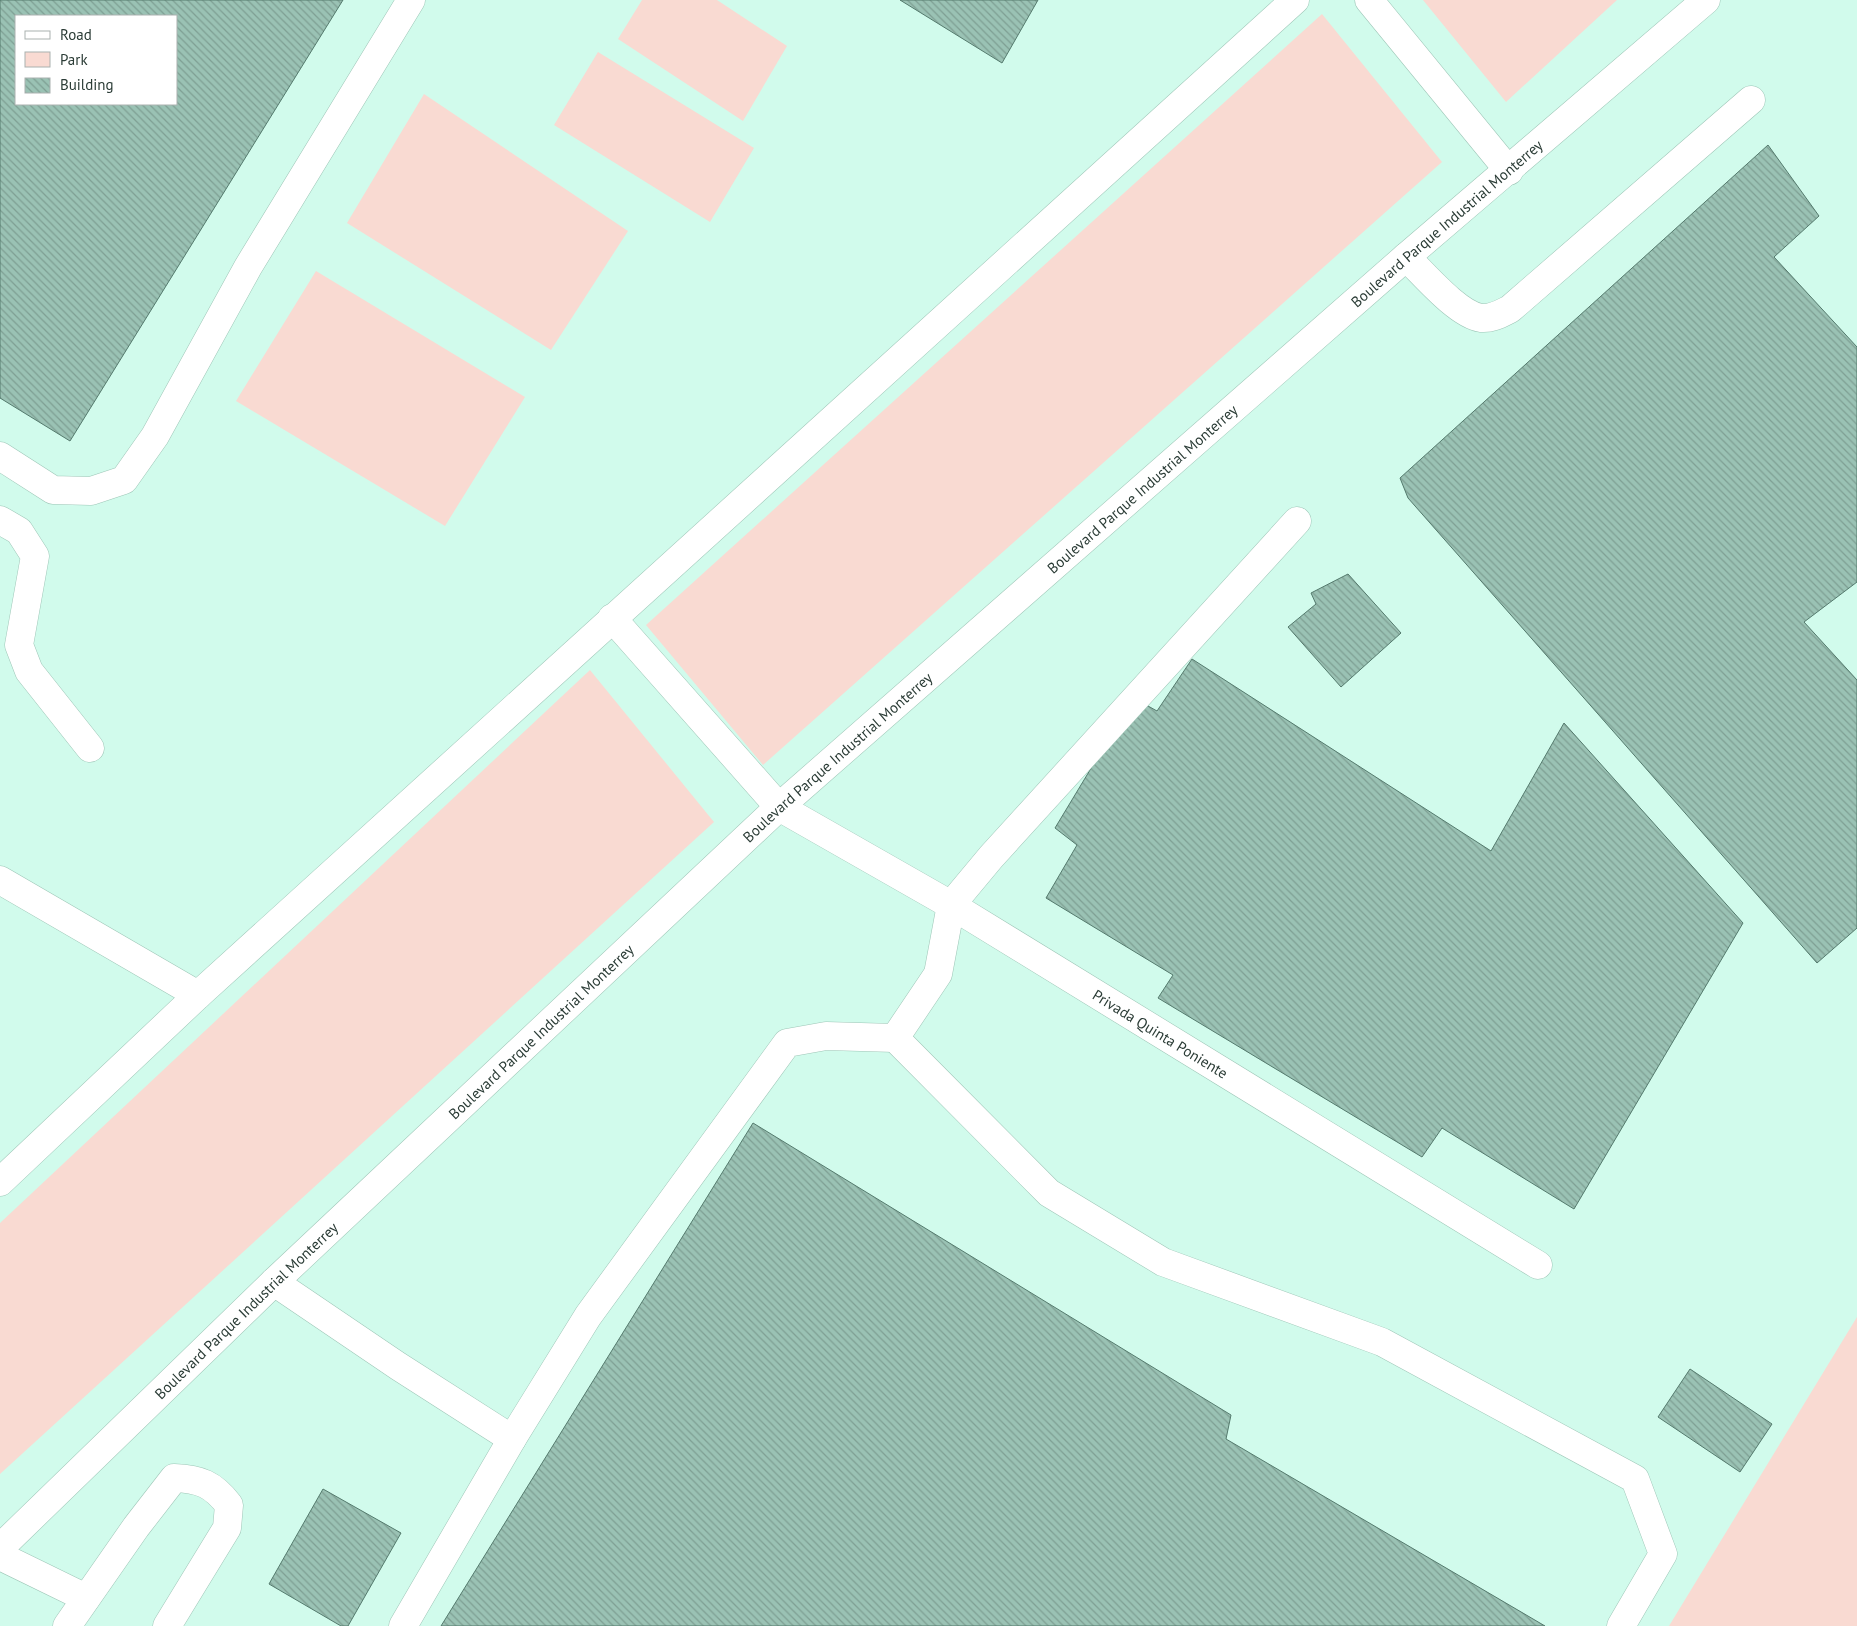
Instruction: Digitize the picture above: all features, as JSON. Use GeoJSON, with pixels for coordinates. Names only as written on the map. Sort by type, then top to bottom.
{"type":"FeatureCollection","features":[{"type":"Feature","properties":{"kind":"street"},"geometry":{"type":"LineString","coordinates":[[0,456],[53,490],[91,491],[124,480],[155,436],[248,267],[411,0]]}},
{"type":"Feature","properties":{"kind":"street"},"geometry":{"type":"LineString","coordinates":[[0,1182],[198,995],[1295,0]]}},
{"type":"Feature","properties":{"kind":"street"},"geometry":{"type":"LineString","coordinates":[[1369,0],[1509,171]]}},
{"type":"Feature","properties":{"kind":"street","name":"Boulevard Parque Industrial Monterrey"},"geometry":{"type":"LineString","coordinates":[[0,1548],[274,1282],[779,807],[1406,257],[1509,171],[1706,0]]}},
{"type":"Feature","properties":{"kind":"street"},"geometry":{"type":"LineString","coordinates":[[1406,257],[1455,303],[1471,315],[1492,318],[1510,309],[1751,100]]}},
{"type":"Feature","properties":{"kind":"street"},"geometry":{"type":"LineString","coordinates":[[0,520],[19,531],[35,556],[19,645],[29,671],[90,748]]}},
{"type":"Feature","properties":{"kind":"street"},"geometry":{"type":"LineString","coordinates":[[895,1038],[938,974],[951,905],[991,857],[1297,521]]}},
{"type":"Feature","properties":{"kind":"street","name":"Privada Quinta Poniente"},"geometry":{"type":"LineString","coordinates":[[612,618],[779,807],[951,905],[1538,1265]]}},
{"type":"Feature","properties":{"kind":"street"},"geometry":{"type":"LineString","coordinates":[[0,880],[198,995]]}},
{"type":"Feature","properties":{"kind":"street"},"geometry":{"type":"LineString","coordinates":[[403,1626],[512,1439],[588,1316],[787,1043],[826,1036],[895,1038],[1049,1193],[1163,1262],[1382,1342],[1635,1479],[1663,1554],[1621,1626]]}},
{"type":"Feature","properties":{"kind":"street"},"geometry":{"type":"LineString","coordinates":[[274,1282],[398,1366],[512,1439]]}},
{"type":"Feature","properties":{"kind":"street"},"geometry":{"type":"LineString","coordinates":[[67,1626],[136,1527],[174,1478],[194,1478],[218,1490],[229,1505],[227,1528],[172,1624]]}},
{"type":"Feature","properties":{"kind":"street"},"geometry":{"type":"LineString","coordinates":[[0,1556],[86,1598]]}},
{"type":"Feature","properties":{"kind":"green space"},"geometry":{"type":"Polygon","coordinates":[[[642,0],[717,0],[787,46],[743,121],[618,39],[642,0]]]}},
{"type":"Feature","properties":{"kind":"green space"},"geometry":{"type":"Polygon","coordinates":[[[1423,0],[1617,0],[1506,102],[1423,0]]]}},
{"type":"Feature","properties":{"kind":"green space"},"geometry":{"type":"Polygon","coordinates":[[[1322,14],[1442,162],[763,765],[646,625],[1322,14]]]}},
{"type":"Feature","properties":{"kind":"green space"},"geometry":{"type":"Polygon","coordinates":[[[598,52],[754,148],[710,222],[554,125],[598,52]]]}},
{"type":"Feature","properties":{"kind":"green space"},"geometry":{"type":"Polygon","coordinates":[[[424,94],[628,231],[551,350],[347,223],[424,94]]]}},
{"type":"Feature","properties":{"kind":"green space"},"geometry":{"type":"Polygon","coordinates":[[[316,271],[525,397],[445,526],[236,401],[316,271]]]}},
{"type":"Feature","properties":{"kind":"green space"},"geometry":{"type":"Polygon","coordinates":[[[590,670],[714,822],[0,1474],[0,1223],[590,670]]]}},
{"type":"Feature","properties":{"kind":"green space"},"geometry":{"type":"Polygon","coordinates":[[[1857,1317],[1857,1626],[1669,1626],[1857,1317]]]}},
{"type":"Feature","properties":{"kind":"building"},"geometry":{"type":"Polygon","coordinates":[[[0,0],[343,0],[70,441],[0,398],[0,0]]]}},
{"type":"Feature","properties":{"kind":"building"},"geometry":{"type":"Polygon","coordinates":[[[900,0],[1038,0],[1002,63],[900,0]]]}},
{"type":"Feature","properties":{"kind":"building"},"geometry":{"type":"Polygon","coordinates":[[[1768,145],[1819,216],[1774,257],[1857,347],[1857,582],[1804,622],[1857,680],[1857,928],[1817,963],[1408,498],[1400,478],[1768,145]]]}},
{"type":"Feature","properties":{"kind":"building"},"geometry":{"type":"Polygon","coordinates":[[[1348,574],[1401,633],[1341,687],[1288,627],[1316,604],[1311,593],[1348,574]]]}},
{"type":"Feature","properties":{"kind":"building"},"geometry":{"type":"Polygon","coordinates":[[[1192,659],[1491,851],[1564,723],[1743,923],[1574,1209],[1442,1128],[1422,1157],[1158,998],[1173,975],[1046,898],[1077,845],[1055,828],[1119,722],[1139,701],[1157,711],[1192,659]]]}},
{"type":"Feature","properties":{"kind":"building"},"geometry":{"type":"Polygon","coordinates":[[[753,1123],[1231,1415],[1226,1439],[1545,1626],[441,1626],[753,1123]]]}},
{"type":"Feature","properties":{"kind":"building"},"geometry":{"type":"Polygon","coordinates":[[[1690,1369],[1772,1424],[1740,1472],[1658,1417],[1690,1369]]]}},
{"type":"Feature","properties":{"kind":"building"},"geometry":{"type":"Polygon","coordinates":[[[323,1489],[401,1533],[348,1626],[341,1626],[269,1584],[323,1489]]]}}]}
